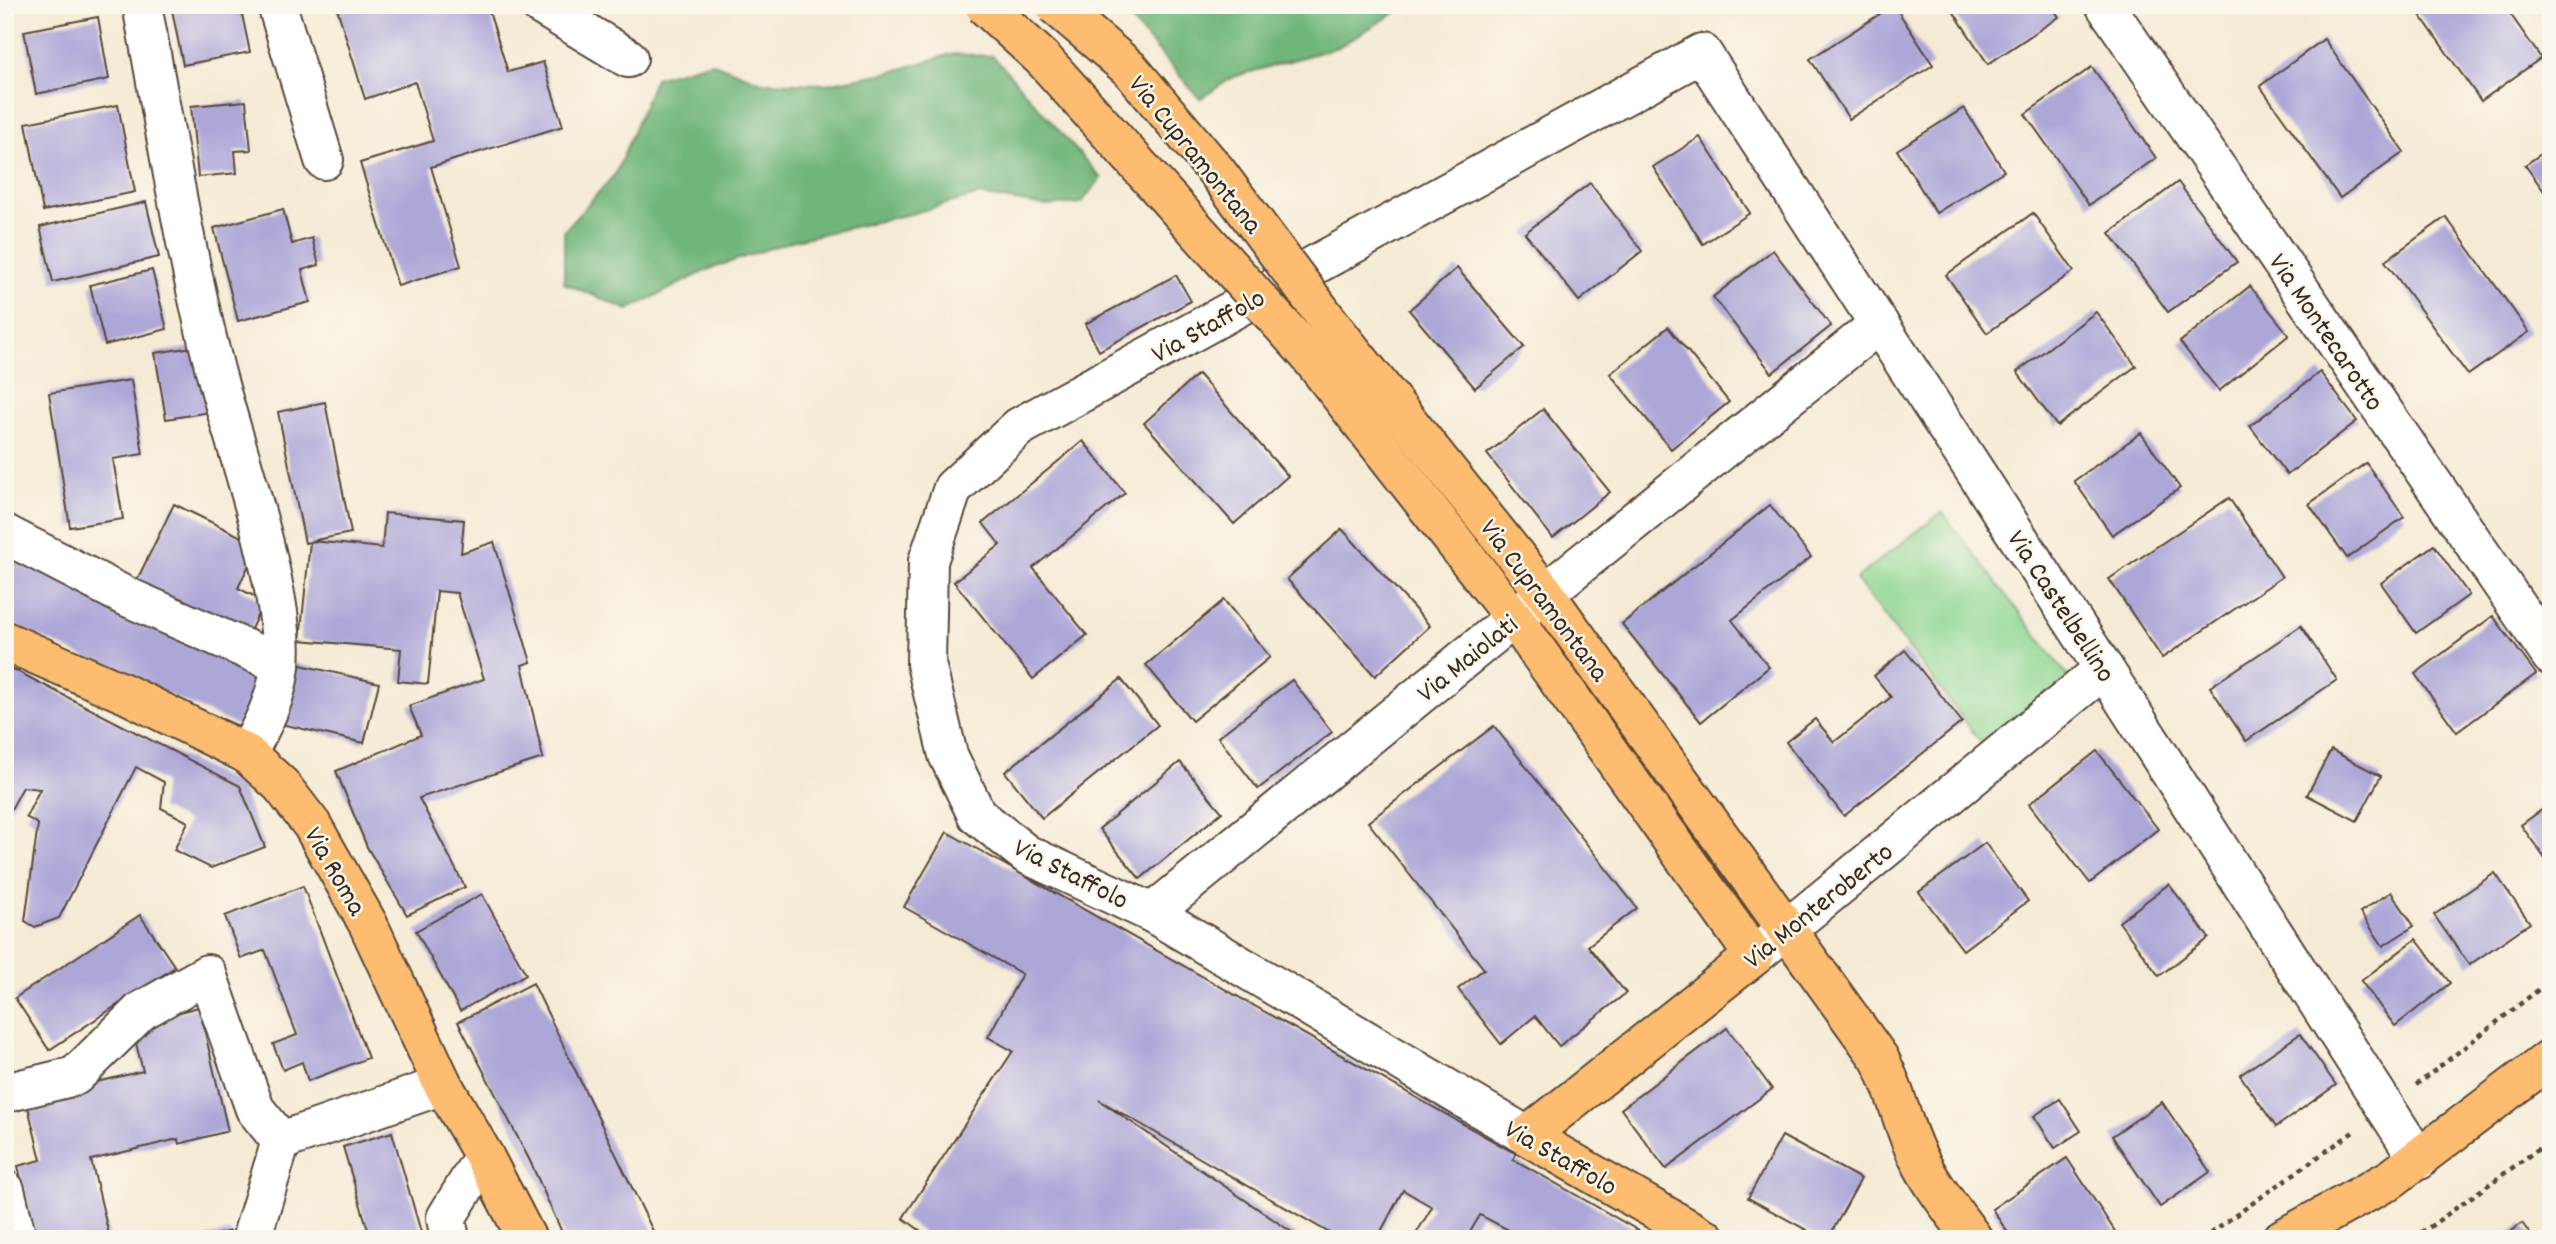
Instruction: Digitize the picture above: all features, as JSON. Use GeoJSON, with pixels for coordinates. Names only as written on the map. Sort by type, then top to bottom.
{"type":"FeatureCollection","features":[{"type":"Feature","properties":{"kind":"main road","name":"Via Cupramontana"},"geometry":{"type":"LineString","coordinates":[[984,5],[1044,59],[1320,339],[1545,593],[1879,1058],[1892,1082],[1905,1126],[1921,1163],[1932,1184],[1973,1239]]}},
{"type":"Feature","properties":{"kind":"main road","name":"Via Cupramontana"},"geometry":{"type":"LineString","coordinates":[[1055,5],[1130,69],[1217,172],[1320,339],[1754,956]]}},
{"type":"Feature","properties":{"kind":"main road","name":"Via Roma"},"geometry":{"type":"LineString","coordinates":[[5,641],[126,694],[247,754],[281,785],[312,825],[368,924],[443,1085],[527,1239]]}},
{"type":"Feature","properties":{"kind":"main road","name":"Via Monteroberto"},"geometry":{"type":"LineString","coordinates":[[1527,1136],[1754,956]]}},
{"type":"Feature","properties":{"kind":"main road"},"geometry":{"type":"LineString","coordinates":[[2315,1239],[2551,1058]]}},
{"type":"Feature","properties":{"kind":"main road","name":"Via Staffolo"},"geometry":{"type":"LineString","coordinates":[[1527,1136],[1706,1239]]}},
{"type":"Feature","properties":{"kind":"main road"},"geometry":{"type":"LineString","coordinates":[[2282,1239],[2405,1169]]}},
{"type":"Feature","properties":{"kind":"street"},"geometry":{"type":"LineString","coordinates":[[142,5],[192,272],[216,373],[260,521],[279,608],[280,664],[276,690],[247,754]]}},
{"type":"Feature","properties":{"kind":"street"},"geometry":{"type":"LineString","coordinates":[[277,5],[324,160]]}},
{"type":"Feature","properties":{"kind":"street"},"geometry":{"type":"LineString","coordinates":[[540,5],[628,58]]}},
{"type":"Feature","properties":{"kind":"street","name":"Via Montecarotto"},"geometry":{"type":"LineString","coordinates":[[2105,5],[2551,656]]}},
{"type":"Feature","properties":{"kind":"street","name":"Via Castelbellino"},"geometry":{"type":"LineString","coordinates":[[1703,53],[2104,669],[2405,1169]]}},
{"type":"Feature","properties":{"kind":"street","name":"Via Staffolo"},"geometry":{"type":"LineString","coordinates":[[1527,1136],[1152,913],[1026,854],[977,815],[948,755],[926,664],[928,561],[953,488],[1019,427],[1703,53]]}},
{"type":"Feature","properties":{"kind":"street","name":"Via Maiolati"},"geometry":{"type":"LineString","coordinates":[[1152,913],[1879,324]]}},
{"type":"Feature","properties":{"kind":"street"},"geometry":{"type":"LineString","coordinates":[[5,534],[123,595],[280,664]]}},
{"type":"Feature","properties":{"kind":"street","name":"Via Monteroberto"},"geometry":{"type":"LineString","coordinates":[[1754,956],[2104,669]]}},
{"type":"Feature","properties":{"kind":"street"},"geometry":{"type":"LineString","coordinates":[[5,1093],[75,1076],[141,1011],[207,974],[254,1109],[281,1141]]}},
{"type":"Feature","properties":{"kind":"street"},"geometry":{"type":"LineString","coordinates":[[281,1141],[443,1085]]}},
{"type":"Feature","properties":{"kind":"street"},"geometry":{"type":"LineString","coordinates":[[253,1239],[281,1141]]}},
{"type":"Feature","properties":{"kind":"street"},"geometry":{"type":"LineString","coordinates":[[450,1239],[446,1218],[484,1156]]}},
{"type":"Feature","properties":{"kind":"street"},"geometry":{"type":"LineString","coordinates":[[5,1190],[17,1239]]}},
{"type":"Feature","properties":{"kind":"path"},"geometry":{"type":"LineString","coordinates":[[2413,1239],[2551,1140]]}},
{"type":"Feature","properties":{"kind":"green space"},"geometry":{"type":"Polygon","coordinates":[[[1118,5],[1408,5],[1338,47],[1233,77],[1200,99],[1118,5]]]}},
{"type":"Feature","properties":{"kind":"green space"},"geometry":{"type":"Polygon","coordinates":[[[951,54],[993,56],[1101,178],[1081,203],[1046,206],[979,195],[791,241],[707,270],[628,310],[564,283],[564,231],[616,173],[655,78],[711,62],[762,82],[826,84],[891,72],[951,54]]]}},
{"type":"Feature","properties":{"kind":"green space"},"geometry":{"type":"Polygon","coordinates":[[[1942,512],[2073,683],[1986,749],[1856,579],[1942,512]]]}},
{"type":"Feature","properties":{"kind":"building"},"geometry":{"type":"Polygon","coordinates":[[[171,5],[240,5],[250,52],[183,65],[171,5]]]}},
{"type":"Feature","properties":{"kind":"building"},"geometry":{"type":"Polygon","coordinates":[[[336,5],[487,5],[508,72],[543,62],[563,126],[431,167],[461,266],[398,286],[360,163],[433,141],[415,82],[365,99],[336,5]]]}},
{"type":"Feature","properties":{"kind":"building"},"geometry":{"type":"Polygon","coordinates":[[[1894,5],[1933,65],[1849,119],[1810,59],[1894,5]]]}},
{"type":"Feature","properties":{"kind":"building"},"geometry":{"type":"Polygon","coordinates":[[[1949,5],[2051,5],[2059,17],[1988,64],[1949,5]]]}},
{"type":"Feature","properties":{"kind":"building"},"geometry":{"type":"Polygon","coordinates":[[[2413,5],[2504,5],[2541,58],[2481,101],[2413,5]]]}},
{"type":"Feature","properties":{"kind":"building"},"geometry":{"type":"Polygon","coordinates":[[[98,17],[109,79],[36,94],[24,31],[98,17]]]}},
{"type":"Feature","properties":{"kind":"building"},"geometry":{"type":"Polygon","coordinates":[[[2324,39],[2404,152],[2340,198],[2260,86],[2324,39]]]}},
{"type":"Feature","properties":{"kind":"building"},"geometry":{"type":"Polygon","coordinates":[[[2092,67],[2156,158],[2089,205],[2025,114],[2092,67]]]}},
{"type":"Feature","properties":{"kind":"building"},"geometry":{"type":"Polygon","coordinates":[[[246,101],[251,150],[235,151],[237,173],[198,177],[191,106],[246,101]]]}},
{"type":"Feature","properties":{"kind":"building"},"geometry":{"type":"Polygon","coordinates":[[[118,105],[135,192],[43,211],[26,123],[118,105]]]}},
{"type":"Feature","properties":{"kind":"building"},"geometry":{"type":"Polygon","coordinates":[[[1964,108],[2004,171],[1936,213],[1897,150],[1964,108]]]}},
{"type":"Feature","properties":{"kind":"building"},"geometry":{"type":"Polygon","coordinates":[[[1700,137],[1750,213],[1703,244],[1653,167],[1700,137]]]}},
{"type":"Feature","properties":{"kind":"building"},"geometry":{"type":"Polygon","coordinates":[[[2551,147],[2551,201],[2525,165],[2551,147]]]}},
{"type":"Feature","properties":{"kind":"building"},"geometry":{"type":"Polygon","coordinates":[[[2178,182],[2237,262],[2168,312],[2110,233],[2178,182]]]}},
{"type":"Feature","properties":{"kind":"building"},"geometry":{"type":"Polygon","coordinates":[[[1590,183],[1642,251],[1579,301],[1525,233],[1590,183]]]}},
{"type":"Feature","properties":{"kind":"building"},"geometry":{"type":"Polygon","coordinates":[[[146,202],[159,257],[53,282],[40,227],[146,202]]]}},
{"type":"Feature","properties":{"kind":"building"},"geometry":{"type":"Polygon","coordinates":[[[283,209],[292,244],[312,238],[319,265],[302,270],[310,302],[238,321],[214,228],[283,209]]]}},
{"type":"Feature","properties":{"kind":"building"},"geometry":{"type":"Polygon","coordinates":[[[2033,213],[2074,271],[1987,333],[1946,275],[2033,213]]]}},
{"type":"Feature","properties":{"kind":"building"},"geometry":{"type":"Polygon","coordinates":[[[2446,217],[2529,332],[2468,375],[2385,261],[2446,217]]]}},
{"type":"Feature","properties":{"kind":"building"},"geometry":{"type":"Polygon","coordinates":[[[1773,250],[1831,326],[1772,373],[1713,297],[1773,250]]]}},
{"type":"Feature","properties":{"kind":"building"},"geometry":{"type":"Polygon","coordinates":[[[1457,268],[1524,347],[1475,388],[1409,310],[1457,268]]]}},
{"type":"Feature","properties":{"kind":"building"},"geometry":{"type":"Polygon","coordinates":[[[152,270],[167,329],[105,345],[90,285],[152,270]]]}},
{"type":"Feature","properties":{"kind":"building"},"geometry":{"type":"Polygon","coordinates":[[[1176,275],[1191,301],[1099,351],[1085,324],[1176,275]]]}},
{"type":"Feature","properties":{"kind":"building"},"geometry":{"type":"Polygon","coordinates":[[[2250,286],[2289,335],[2219,391],[2180,342],[2250,286]]]}},
{"type":"Feature","properties":{"kind":"building"},"geometry":{"type":"Polygon","coordinates":[[[2096,312],[2136,366],[2057,426],[2017,372],[2096,312]]]}},
{"type":"Feature","properties":{"kind":"building"},"geometry":{"type":"Polygon","coordinates":[[[1668,327],[1729,402],[1671,449],[1610,374],[1668,327]]]}},
{"type":"Feature","properties":{"kind":"building"},"geometry":{"type":"Polygon","coordinates":[[[199,346],[210,412],[166,419],[155,353],[199,346]]]}},
{"type":"Feature","properties":{"kind":"building"},"geometry":{"type":"Polygon","coordinates":[[[2320,372],[2357,421],[2287,475],[2250,426],[2320,372]]]}},
{"type":"Feature","properties":{"kind":"building"},"geometry":{"type":"Polygon","coordinates":[[[1198,374],[1288,476],[1234,524],[1144,423],[1198,374]]]}},
{"type":"Feature","properties":{"kind":"building"},"geometry":{"type":"Polygon","coordinates":[[[131,380],[143,454],[113,459],[123,519],[70,527],[49,393],[131,380]]]}},
{"type":"Feature","properties":{"kind":"building"},"geometry":{"type":"Polygon","coordinates":[[[325,402],[351,533],[311,541],[382,548],[385,513],[464,520],[461,553],[494,542],[531,662],[522,665],[543,758],[419,798],[465,887],[407,915],[367,847],[336,771],[421,735],[409,706],[484,679],[457,593],[437,591],[428,684],[398,681],[401,649],[300,640],[310,542],[305,543],[278,412],[325,402]]]}},
{"type":"Feature","properties":{"kind":"building"},"geometry":{"type":"Polygon","coordinates":[[[1543,409],[1610,492],[1553,538],[1487,454],[1543,409]]]}},
{"type":"Feature","properties":{"kind":"building"},"geometry":{"type":"Polygon","coordinates":[[[2141,433],[2180,488],[2112,535],[2074,481],[2141,433]]]}},
{"type":"Feature","properties":{"kind":"building"},"geometry":{"type":"Polygon","coordinates":[[[1083,441],[1125,493],[1033,568],[1087,635],[1033,679],[954,582],[1000,545],[983,523],[1083,441]]]}},
{"type":"Feature","properties":{"kind":"building"},"geometry":{"type":"Polygon","coordinates":[[[2366,463],[2404,517],[2347,558],[2309,504],[2366,463]]]}},
{"type":"Feature","properties":{"kind":"building"},"geometry":{"type":"Polygon","coordinates":[[[2229,498],[2282,577],[2162,658],[2109,579],[2229,498]]]}},
{"type":"Feature","properties":{"kind":"building"},"geometry":{"type":"Polygon","coordinates":[[[174,504],[258,545],[238,588],[264,601],[246,640],[134,586],[174,504]]]}},
{"type":"Feature","properties":{"kind":"building"},"geometry":{"type":"Polygon","coordinates":[[[1770,505],[1811,557],[1732,620],[1769,667],[1701,722],[1622,624],[1770,505]]]}},
{"type":"Feature","properties":{"kind":"building"},"geometry":{"type":"Polygon","coordinates":[[[1342,529],[1430,626],[1375,676],[1287,579],[1342,529]]]}},
{"type":"Feature","properties":{"kind":"building"},"geometry":{"type":"Polygon","coordinates":[[[2434,545],[2469,595],[2416,633],[2381,583],[2434,545]]]}},
{"type":"Feature","properties":{"kind":"building"},"geometry":{"type":"Polygon","coordinates":[[[5,551],[272,677],[247,730],[5,621],[5,551]]]}},
{"type":"Feature","properties":{"kind":"building"},"geometry":{"type":"Polygon","coordinates":[[[1224,600],[1270,657],[1192,721],[1146,665],[1224,600]]]}},
{"type":"Feature","properties":{"kind":"building"},"geometry":{"type":"Polygon","coordinates":[[[2493,616],[2536,674],[2457,732],[2415,674],[2493,616]]]}},
{"type":"Feature","properties":{"kind":"building"},"geometry":{"type":"Polygon","coordinates":[[[2301,626],[2337,680],[2246,741],[2210,687],[2301,626]]]}},
{"type":"Feature","properties":{"kind":"building"},"geometry":{"type":"Polygon","coordinates":[[[1905,650],[1962,722],[1844,816],[1786,742],[1815,719],[1834,742],[1891,697],[1874,676],[1905,650]]]}},
{"type":"Feature","properties":{"kind":"building"},"geometry":{"type":"Polygon","coordinates":[[[292,663],[379,683],[364,743],[277,723],[292,663]]]}},
{"type":"Feature","properties":{"kind":"building"},"geometry":{"type":"Polygon","coordinates":[[[5,665],[240,786],[265,847],[211,868],[174,850],[188,822],[161,808],[164,782],[136,767],[59,918],[35,927],[25,921],[38,824],[26,817],[40,789],[23,787],[8,815],[5,814],[5,665]]]}},
{"type":"Feature","properties":{"kind":"building"},"geometry":{"type":"Polygon","coordinates":[[[1121,679],[1158,725],[1042,818],[1005,772],[1121,679]]]}},
{"type":"Feature","properties":{"kind":"building"},"geometry":{"type":"Polygon","coordinates":[[[1292,680],[1332,732],[1258,789],[1218,737],[1292,680]]]}},
{"type":"Feature","properties":{"kind":"building"},"geometry":{"type":"Polygon","coordinates":[[[1494,726],[1637,908],[1588,946],[1626,993],[1559,1046],[1535,1016],[1501,1044],[1458,989],[1484,969],[1368,822],[1494,726]]]}},
{"type":"Feature","properties":{"kind":"building"},"geometry":{"type":"Polygon","coordinates":[[[2331,750],[2381,776],[2357,821],[2307,795],[2331,750]]]}},
{"type":"Feature","properties":{"kind":"building"},"geometry":{"type":"Polygon","coordinates":[[[2097,751],[2158,829],[2090,883],[2029,804],[2097,751]]]}},
{"type":"Feature","properties":{"kind":"building"},"geometry":{"type":"Polygon","coordinates":[[[1180,762],[1222,812],[1140,879],[1099,829],[1180,762]]]}},
{"type":"Feature","properties":{"kind":"building"},"geometry":{"type":"Polygon","coordinates":[[[2551,803],[2551,867],[2521,825],[2551,803]]]}},
{"type":"Feature","properties":{"kind":"building"},"geometry":{"type":"Polygon","coordinates":[[[947,832],[1516,1154],[1513,1159],[1653,1239],[1526,1239],[1480,1215],[1466,1239],[1413,1239],[1432,1207],[1403,1190],[1377,1239],[1340,1239],[1099,1100],[1302,1239],[932,1239],[903,1218],[1013,1051],[988,1037],[1022,974],[904,907],[947,832]]]}},
{"type":"Feature","properties":{"kind":"building"},"geometry":{"type":"Polygon","coordinates":[[[1985,843],[2028,901],[1963,950],[1919,892],[1985,843]]]}},
{"type":"Feature","properties":{"kind":"building"},"geometry":{"type":"Polygon","coordinates":[[[2495,873],[2530,923],[2469,965],[2434,915],[2495,873]]]}},
{"type":"Feature","properties":{"kind":"building"},"geometry":{"type":"Polygon","coordinates":[[[2169,884],[2209,938],[2159,976],[2119,922],[2169,884]]]}},
{"type":"Feature","properties":{"kind":"building"},"geometry":{"type":"Polygon","coordinates":[[[303,886],[368,1058],[308,1081],[302,1062],[283,1070],[273,1044],[297,1035],[265,950],[241,959],[225,916],[303,886]]]}},
{"type":"Feature","properties":{"kind":"building"},"geometry":{"type":"Polygon","coordinates":[[[2391,892],[2414,926],[2383,946],[2360,912],[2391,892]]]}},
{"type":"Feature","properties":{"kind":"building"},"geometry":{"type":"Polygon","coordinates":[[[482,894],[526,974],[460,1011],[416,931],[482,894]]]}},
{"type":"Feature","properties":{"kind":"building"},"geometry":{"type":"Polygon","coordinates":[[[140,915],[175,967],[49,1050],[15,998],[140,915]]]}},
{"type":"Feature","properties":{"kind":"building"},"geometry":{"type":"Polygon","coordinates":[[[2416,939],[2450,983],[2395,1026],[2361,981],[2416,939]]]}},
{"type":"Feature","properties":{"kind":"building"},"geometry":{"type":"Polygon","coordinates":[[[533,983],[654,1233],[642,1239],[575,1239],[574,1236],[565,1239],[530,1161],[458,1022],[533,983]]]}},
{"type":"Feature","properties":{"kind":"building"},"geometry":{"type":"Polygon","coordinates":[[[199,1007],[228,1131],[179,1144],[178,1139],[91,1160],[110,1239],[35,1239],[18,1166],[41,1160],[26,1099],[143,1071],[131,1024],[199,1007]]]}},
{"type":"Feature","properties":{"kind":"building"},"geometry":{"type":"Polygon","coordinates":[[[1727,1028],[1772,1089],[1666,1169],[1621,1109],[1727,1028]]]}},
{"type":"Feature","properties":{"kind":"building"},"geometry":{"type":"Polygon","coordinates":[[[2300,1034],[2336,1085],[2276,1127],[2240,1075],[2300,1034]]]}},
{"type":"Feature","properties":{"kind":"building"},"geometry":{"type":"Polygon","coordinates":[[[2060,1099],[2081,1131],[2055,1148],[2034,1116],[2060,1099]]]}},
{"type":"Feature","properties":{"kind":"building"},"geometry":{"type":"Polygon","coordinates":[[[2162,1102],[2210,1172],[2160,1207],[2112,1136],[2162,1102]]]}},
{"type":"Feature","properties":{"kind":"building"},"geometry":{"type":"Polygon","coordinates":[[[392,1132],[423,1239],[341,1239],[368,1230],[343,1147],[392,1132]]]}},
{"type":"Feature","properties":{"kind":"building"},"geometry":{"type":"Polygon","coordinates":[[[1782,1136],[1861,1179],[1828,1239],[1823,1239],[1748,1198],[1782,1136]]]}},
{"type":"Feature","properties":{"kind":"building"},"geometry":{"type":"Polygon","coordinates":[[[2067,1158],[2118,1236],[2114,1239],[2012,1239],[1992,1209],[2067,1158]]]}},
{"type":"Feature","properties":{"kind":"building"},"geometry":{"type":"Polygon","coordinates":[[[2522,1223],[2534,1239],[2502,1239],[2522,1223]]]}},
{"type":"Feature","properties":{"kind":"building"},"geometry":{"type":"Polygon","coordinates":[[[230,1231],[232,1239],[203,1239],[203,1238],[230,1231]]]}}]}
